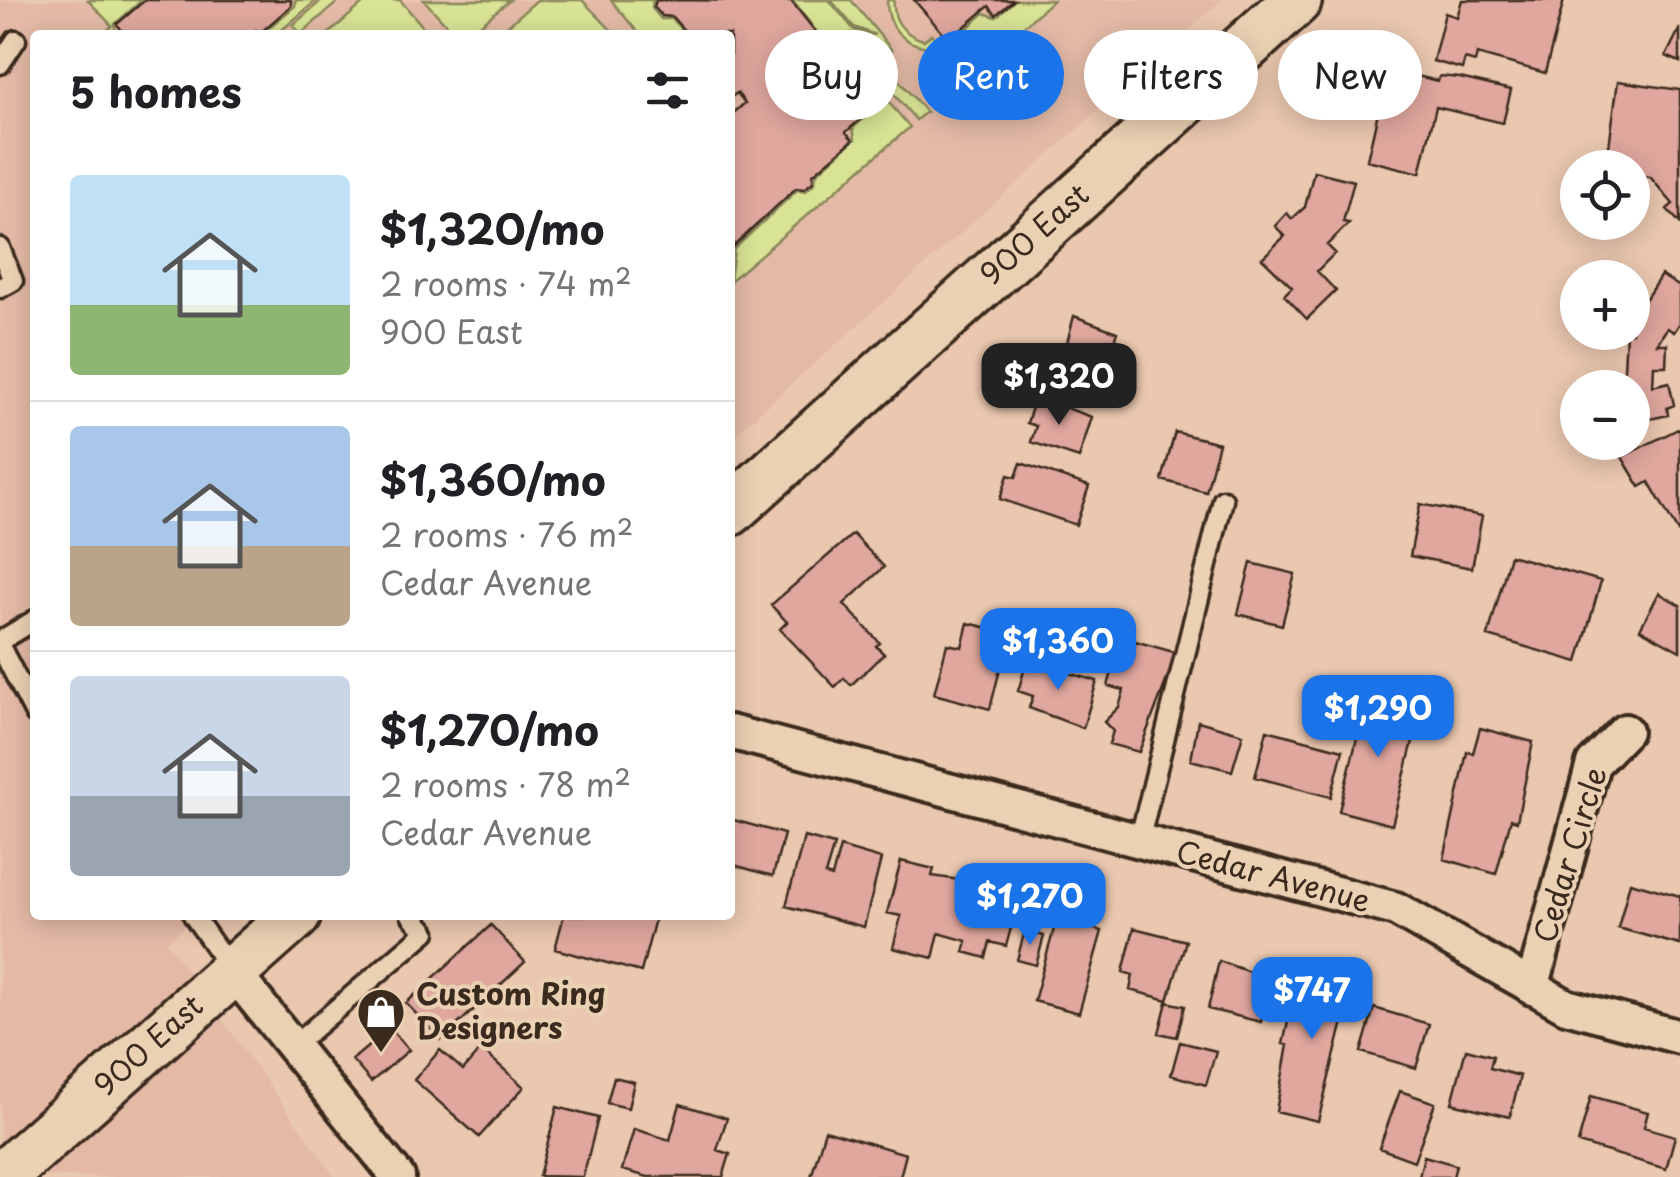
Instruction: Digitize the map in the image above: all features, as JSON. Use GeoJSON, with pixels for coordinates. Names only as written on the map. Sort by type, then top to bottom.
{"type":"FeatureCollection","features":[{"type":"Feature","properties":{"kind":"main road","name":"900 East"},"geometry":{"type":"LineString","coordinates":[[735,506],[1297,0]]}},
{"type":"Feature","properties":{"kind":"main road","name":"900 East"},"geometry":{"type":"LineString","coordinates":[[2,1177],[290,920]]}},
{"type":"Feature","properties":{"kind":"street","name":"Cedar Circle"},"geometry":{"type":"LineString","coordinates":[[1532,988],[1594,764],[1625,731]]}},
{"type":"Feature","properties":{"kind":"street","name":"Cedar Avenue"},"geometry":{"type":"LineString","coordinates":[[735,733],[1396,909],[1566,1006],[1680,1037]]}},
{"type":"Feature","properties":{"kind":"street"},"geometry":{"type":"LineString","coordinates":[[233,972],[398,1177]]}},
{"type":"Feature","properties":{"kind":"lane"},"geometry":{"type":"LineString","coordinates":[[0,64],[16,40]]}},
{"type":"Feature","properties":{"kind":"lane"},"geometry":{"type":"LineString","coordinates":[[0,248],[13,281],[0,288]]}},
{"type":"Feature","properties":{"kind":"lane"},"geometry":{"type":"LineString","coordinates":[[1138,842],[1223,500]]}},
{"type":"Feature","properties":{"kind":"lane"},"geometry":{"type":"LineString","coordinates":[[30,623],[0,644],[30,704]]}},
{"type":"Feature","properties":{"kind":"lane"},"geometry":{"type":"LineString","coordinates":[[197,920],[233,972]]}},
{"type":"Feature","properties":{"kind":"lane"},"geometry":{"type":"LineString","coordinates":[[291,1048],[426,932],[415,920]]}},
{"type":"Feature","properties":{"kind":"shaded area"},"geometry":{"type":"Polygon","coordinates":[[[0,0],[1222,0],[1188,30],[1084,30],[1084,120],[1088,120],[735,435],[735,30],[30,30],[30,920],[191,920],[167,942],[335,1177],[0,1177],[0,0]]]}},
{"type":"Feature","properties":{"kind":"green space"},"geometry":{"type":"Polygon","coordinates":[[[88,0],[142,0],[115,24],[115,30],[108,30],[112,26],[88,0]]]}},
{"type":"Feature","properties":{"kind":"green space"},"geometry":{"type":"Polygon","coordinates":[[[295,0],[317,0],[282,30],[266,30],[295,6],[295,0]]]}},
{"type":"Feature","properties":{"kind":"green space"},"geometry":{"type":"Polygon","coordinates":[[[322,0],[340,0],[306,30],[297,30],[293,25],[322,0]]]}},
{"type":"Feature","properties":{"kind":"green space"},"geometry":{"type":"Polygon","coordinates":[[[367,0],[400,0],[426,30],[333,30],[367,0]]]}},
{"type":"Feature","properties":{"kind":"green space"},"geometry":{"type":"Polygon","coordinates":[[[424,0],[510,0],[474,30],[451,30],[424,0]]]}},
{"type":"Feature","properties":{"kind":"green space"},"geometry":{"type":"Polygon","coordinates":[[[537,0],[582,0],[611,30],[503,30],[537,0]]]}},
{"type":"Feature","properties":{"kind":"green space"},"geometry":{"type":"Polygon","coordinates":[[[611,0],[653,0],[652,8],[661,19],[672,19],[682,30],[636,30],[611,0]]]}},
{"type":"Feature","properties":{"kind":"green space"},"geometry":{"type":"Polygon","coordinates":[[[792,0],[829,0],[854,30],[815,30],[792,0]]]}},
{"type":"Feature","properties":{"kind":"green space"},"geometry":{"type":"Polygon","coordinates":[[[831,0],[851,0],[875,30],[854,27],[831,0]]]}},
{"type":"Feature","properties":{"kind":"green space"},"geometry":{"type":"Polygon","coordinates":[[[887,0],[894,0],[897,21],[918,38],[918,45],[898,33],[887,0]]]}},
{"type":"Feature","properties":{"kind":"green space"},"geometry":{"type":"Polygon","coordinates":[[[1015,0],[1053,0],[1019,30],[965,30],[984,13],[996,17],[1015,0]]]}},
{"type":"Feature","properties":{"kind":"green space"},"geometry":{"type":"Polygon","coordinates":[[[898,79],[918,103],[916,120],[898,99],[898,79]]]}},
{"type":"Feature","properties":{"kind":"green space"},"geometry":{"type":"Polygon","coordinates":[[[898,113],[910,127],[735,277],[735,248],[797,190],[805,192],[815,183],[816,174],[855,139],[853,128],[862,120],[898,120],[898,113]]]}},
{"type":"Feature","properties":{"kind":"building"},"geometry":{"type":"Polygon","coordinates":[[[145,0],[291,0],[291,6],[264,30],[122,30],[117,24],[145,0]]]}},
{"type":"Feature","properties":{"kind":"building"},"geometry":{"type":"Polygon","coordinates":[[[656,0],[791,1],[814,30],[765,30],[765,120],[860,120],[846,132],[853,140],[813,174],[813,182],[804,189],[796,188],[735,245],[735,112],[745,103],[735,94],[735,30],[684,30],[672,17],[662,16],[654,7],[656,0]]]}},
{"type":"Feature","properties":{"kind":"building"},"geometry":{"type":"Polygon","coordinates":[[[914,0],[1014,0],[996,15],[989,6],[961,30],[940,30],[914,0]]]}},
{"type":"Feature","properties":{"kind":"building"},"geometry":{"type":"Polygon","coordinates":[[[1462,0],[1564,0],[1545,73],[1477,54],[1475,62],[1465,59],[1462,69],[1433,61],[1445,13],[1457,17],[1462,0]]]}},
{"type":"Feature","properties":{"kind":"building"},"geometry":{"type":"Polygon","coordinates":[[[1680,28],[1680,62],[1666,56],[1680,28]]]}},
{"type":"Feature","properties":{"kind":"building"},"geometry":{"type":"Polygon","coordinates":[[[1440,76],[1460,78],[1511,90],[1503,123],[1436,107],[1420,173],[1367,160],[1376,120],[1422,120],[1422,77],[1438,81],[1440,76]]]}},
{"type":"Feature","properties":{"kind":"building"},"geometry":{"type":"Polygon","coordinates":[[[1618,81],[1680,90],[1680,223],[1667,209],[1673,204],[1650,177],[1650,150],[1608,150],[1618,81]]]}},
{"type":"Feature","properties":{"kind":"building"},"geometry":{"type":"Polygon","coordinates":[[[1314,171],[1354,181],[1343,222],[1349,223],[1327,245],[1335,253],[1317,271],[1336,291],[1307,319],[1284,295],[1292,287],[1262,258],[1285,236],[1275,226],[1287,213],[1292,219],[1305,207],[1314,171]]]}},
{"type":"Feature","properties":{"kind":"building"},"geometry":{"type":"Polygon","coordinates":[[[1661,275],[1680,287],[1680,323],[1674,332],[1667,328],[1657,344],[1667,344],[1666,366],[1654,366],[1653,386],[1669,382],[1674,405],[1667,408],[1668,415],[1650,419],[1650,370],[1624,370],[1625,350],[1650,350],[1650,292],[1661,275]]]}},
{"type":"Feature","properties":{"kind":"building"},"geometry":{"type":"Polygon","coordinates":[[[1074,316],[1117,332],[1097,387],[1069,377],[1073,366],[1062,362],[1074,316]]]}},
{"type":"Feature","properties":{"kind":"building"},"geometry":{"type":"Polygon","coordinates":[[[1041,399],[1092,417],[1079,458],[1031,442],[1036,426],[1027,423],[1033,404],[1038,406],[1041,399]]]}},
{"type":"Feature","properties":{"kind":"building"},"geometry":{"type":"Polygon","coordinates":[[[1680,428],[1678,532],[1649,482],[1640,487],[1624,460],[1650,460],[1650,443],[1680,428]]]}},
{"type":"Feature","properties":{"kind":"building"},"geometry":{"type":"Polygon","coordinates":[[[1175,432],[1219,443],[1206,492],[1162,480],[1175,432]]]}},
{"type":"Feature","properties":{"kind":"building"},"geometry":{"type":"Polygon","coordinates":[[[1021,463],[1089,486],[1076,525],[1000,499],[1008,475],[1016,477],[1021,463]]]}},
{"type":"Feature","properties":{"kind":"building"},"geometry":{"type":"Polygon","coordinates":[[[1420,504],[1482,516],[1472,568],[1410,556],[1420,504]]]}},
{"type":"Feature","properties":{"kind":"building"},"geometry":{"type":"Polygon","coordinates":[[[853,534],[884,567],[844,604],[880,643],[876,646],[884,654],[851,685],[844,678],[835,687],[780,629],[787,622],[771,605],[853,534]]]}},
{"type":"Feature","properties":{"kind":"building"},"geometry":{"type":"Polygon","coordinates":[[[1510,555],[1601,581],[1578,662],[1488,636],[1510,555]]]}},
{"type":"Feature","properties":{"kind":"building"},"geometry":{"type":"Polygon","coordinates":[[[1251,563],[1295,574],[1282,625],[1238,614],[1251,563]]]}},
{"type":"Feature","properties":{"kind":"building"},"geometry":{"type":"Polygon","coordinates":[[[1659,593],[1680,605],[1680,651],[1640,629],[1659,593]]]}},
{"type":"Feature","properties":{"kind":"building"},"geometry":{"type":"Polygon","coordinates":[[[968,623],[1009,633],[990,709],[934,694],[947,644],[962,647],[968,623]]]}},
{"type":"Feature","properties":{"kind":"building"},"geometry":{"type":"Polygon","coordinates":[[[1135,641],[1177,653],[1139,752],[1109,744],[1113,731],[1104,722],[1119,707],[1124,690],[1108,686],[1118,651],[1131,655],[1135,641]]]}},
{"type":"Feature","properties":{"kind":"building"},"geometry":{"type":"Polygon","coordinates":[[[1027,661],[1097,681],[1083,728],[1029,708],[1033,696],[1018,691],[1027,661]]]}},
{"type":"Feature","properties":{"kind":"building"},"geometry":{"type":"Polygon","coordinates":[[[1370,686],[1404,695],[1394,732],[1414,737],[1392,825],[1339,811],[1370,686]]]}},
{"type":"Feature","properties":{"kind":"building"},"geometry":{"type":"Polygon","coordinates":[[[1198,721],[1243,734],[1232,771],[1191,760],[1198,721]]]}},
{"type":"Feature","properties":{"kind":"building"},"geometry":{"type":"Polygon","coordinates":[[[1480,728],[1533,742],[1517,821],[1511,819],[1496,874],[1444,859],[1467,752],[1473,753],[1480,728]]]}},
{"type":"Feature","properties":{"kind":"building"},"geometry":{"type":"Polygon","coordinates":[[[1267,730],[1343,750],[1331,797],[1255,777],[1267,730]]]}},
{"type":"Feature","properties":{"kind":"building"},"geometry":{"type":"Polygon","coordinates":[[[735,820],[784,834],[773,876],[735,865],[735,820]]]}},
{"type":"Feature","properties":{"kind":"building"},"geometry":{"type":"Polygon","coordinates":[[[804,837],[834,845],[825,875],[832,877],[840,847],[881,859],[864,927],[786,906],[804,837]]]}},
{"type":"Feature","properties":{"kind":"building"},"geometry":{"type":"Polygon","coordinates":[[[901,861],[934,869],[932,876],[988,884],[986,890],[1019,899],[1006,946],[990,942],[986,958],[964,952],[967,941],[939,933],[933,958],[893,948],[901,916],[887,913],[901,861]]]}},
{"type":"Feature","properties":{"kind":"building"},"geometry":{"type":"Polygon","coordinates":[[[1630,882],[1680,896],[1680,945],[1618,928],[1630,882]]]}},
{"type":"Feature","properties":{"kind":"building"},"geometry":{"type":"Polygon","coordinates":[[[1057,918],[1102,931],[1079,1013],[1034,1001],[1057,918]]]}},
{"type":"Feature","properties":{"kind":"building"},"geometry":{"type":"Polygon","coordinates":[[[563,920],[655,920],[641,972],[555,949],[563,920]]]}},
{"type":"Feature","properties":{"kind":"building"},"geometry":{"type":"Polygon","coordinates":[[[491,925],[525,962],[441,1040],[406,1003],[491,925]]]}},
{"type":"Feature","properties":{"kind":"building"},"geometry":{"type":"Polygon","coordinates":[[[1134,928],[1186,941],[1168,1000],[1130,990],[1133,975],[1123,972],[1134,928]]]}},
{"type":"Feature","properties":{"kind":"building"},"geometry":{"type":"Polygon","coordinates":[[[1025,930],[1044,936],[1036,965],[1017,960],[1025,930]]]}},
{"type":"Feature","properties":{"kind":"building"},"geometry":{"type":"Polygon","coordinates":[[[1219,961],[1272,980],[1261,1022],[1208,1009],[1219,961]]]}},
{"type":"Feature","properties":{"kind":"building"},"geometry":{"type":"Polygon","coordinates":[[[1300,969],[1353,982],[1318,1121],[1276,1111],[1288,1045],[1283,1044],[1300,969]]]}},
{"type":"Feature","properties":{"kind":"building"},"geometry":{"type":"Polygon","coordinates":[[[1167,1002],[1185,1006],[1177,1037],[1159,1033],[1167,1002]]]}},
{"type":"Feature","properties":{"kind":"building"},"geometry":{"type":"Polygon","coordinates":[[[1374,1008],[1429,1024],[1416,1068],[1361,1052],[1374,1008]]]}},
{"type":"Feature","properties":{"kind":"building","name":"Custom Ring Designers"},"geometry":{"type":"Polygon","coordinates":[[[390,1028],[409,1050],[371,1082],[352,1060],[390,1028]]]}},
{"type":"Feature","properties":{"kind":"building"},"geometry":{"type":"Polygon","coordinates":[[[1180,1042],[1216,1051],[1206,1085],[1171,1075],[1180,1042]]]}},
{"type":"Feature","properties":{"kind":"building"},"geometry":{"type":"Polygon","coordinates":[[[481,1049],[524,1087],[479,1137],[414,1080],[440,1050],[463,1070],[481,1049]]]}},
{"type":"Feature","properties":{"kind":"building"},"geometry":{"type":"Polygon","coordinates":[[[1466,1049],[1493,1056],[1490,1068],[1520,1076],[1510,1117],[1452,1103],[1466,1049]]]}},
{"type":"Feature","properties":{"kind":"building"},"geometry":{"type":"Polygon","coordinates":[[[614,1077],[634,1082],[628,1108],[607,1103],[614,1077]]]}},
{"type":"Feature","properties":{"kind":"building"},"geometry":{"type":"Polygon","coordinates":[[[1400,1091],[1435,1103],[1414,1161],[1379,1148],[1400,1091]]]}},
{"type":"Feature","properties":{"kind":"building"},"geometry":{"type":"Polygon","coordinates":[[[1591,1096],[1648,1112],[1644,1127],[1675,1136],[1666,1169],[1578,1143],[1591,1096]]]}},
{"type":"Feature","properties":{"kind":"building"},"geometry":{"type":"Polygon","coordinates":[[[680,1104],[727,1118],[717,1150],[730,1154],[723,1177],[648,1177],[622,1170],[634,1129],[670,1140],[680,1104]]]}},
{"type":"Feature","properties":{"kind":"building"},"geometry":{"type":"Polygon","coordinates":[[[557,1107],[598,1118],[583,1177],[539,1176],[557,1107]]]}},
{"type":"Feature","properties":{"kind":"building"},"geometry":{"type":"Polygon","coordinates":[[[825,1130],[906,1154],[900,1177],[811,1177],[825,1130]]]}},
{"type":"Feature","properties":{"kind":"building"},"geometry":{"type":"Polygon","coordinates":[[[1424,1156],[1456,1165],[1453,1177],[1419,1177],[1424,1156]]]}},
{"type":"Feature","properties":{"kind":"place","name":"Custom Ring Designers"},"geometry":{"type":"Point","coordinates":[381,1054]}}]}
